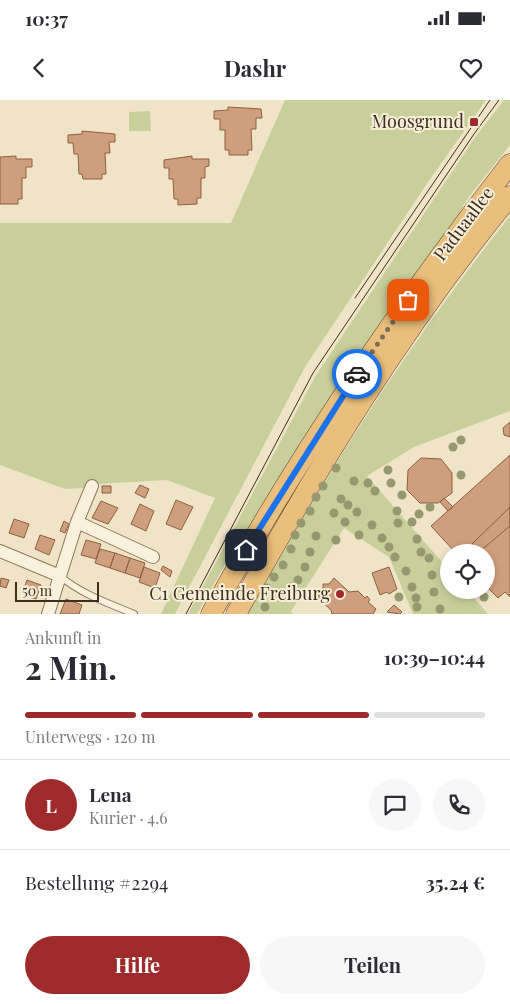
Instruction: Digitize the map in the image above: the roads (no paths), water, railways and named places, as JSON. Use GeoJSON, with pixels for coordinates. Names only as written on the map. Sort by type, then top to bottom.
{"type":"FeatureCollection","features":[{"type":"Feature","properties":{"kind":"highway","name":"Paduaallee"},"geometry":{"type":"LineString","coordinates":[[211,614],[246,550],[325,421],[429,270],[510,164]]}},
{"type":"Feature","properties":{"kind":"highway","name":"Paduaallee"},"geometry":{"type":"LineString","coordinates":[[236,614],[296,506],[401,341],[510,196]]}},
{"type":"Feature","properties":{"kind":"street"},"geometry":{"type":"LineString","coordinates":[[48,614],[77,522],[92,486]]}},
{"type":"Feature","properties":{"kind":"street"},"geometry":{"type":"LineString","coordinates":[[77,522],[153,556]]}},
{"type":"Feature","properties":{"kind":"street"},"geometry":{"type":"LineString","coordinates":[[0,551],[60,576]]}},
{"type":"Feature","properties":{"kind":"lane"},"geometry":{"type":"LineString","coordinates":[[60,576],[71,586],[134,614]]}},
{"type":"Feature","properties":{"kind":"tram line"},"geometry":{"type":"LineString","coordinates":[[355,298],[490,100]]}},
{"type":"Feature","properties":{"kind":"tram line"},"geometry":{"type":"LineString","coordinates":[[186,614],[313,373],[474,134],[499,100]]}},
{"type":"Feature","properties":{"kind":"place","name":"Moosgrund"},"geometry":{"type":"Point","coordinates":[474,122]}},
{"type":"Feature","properties":{"kind":"place","name":"C1 Gemeinde Freiburg"},"geometry":{"type":"Point","coordinates":[340,594]}}]}
